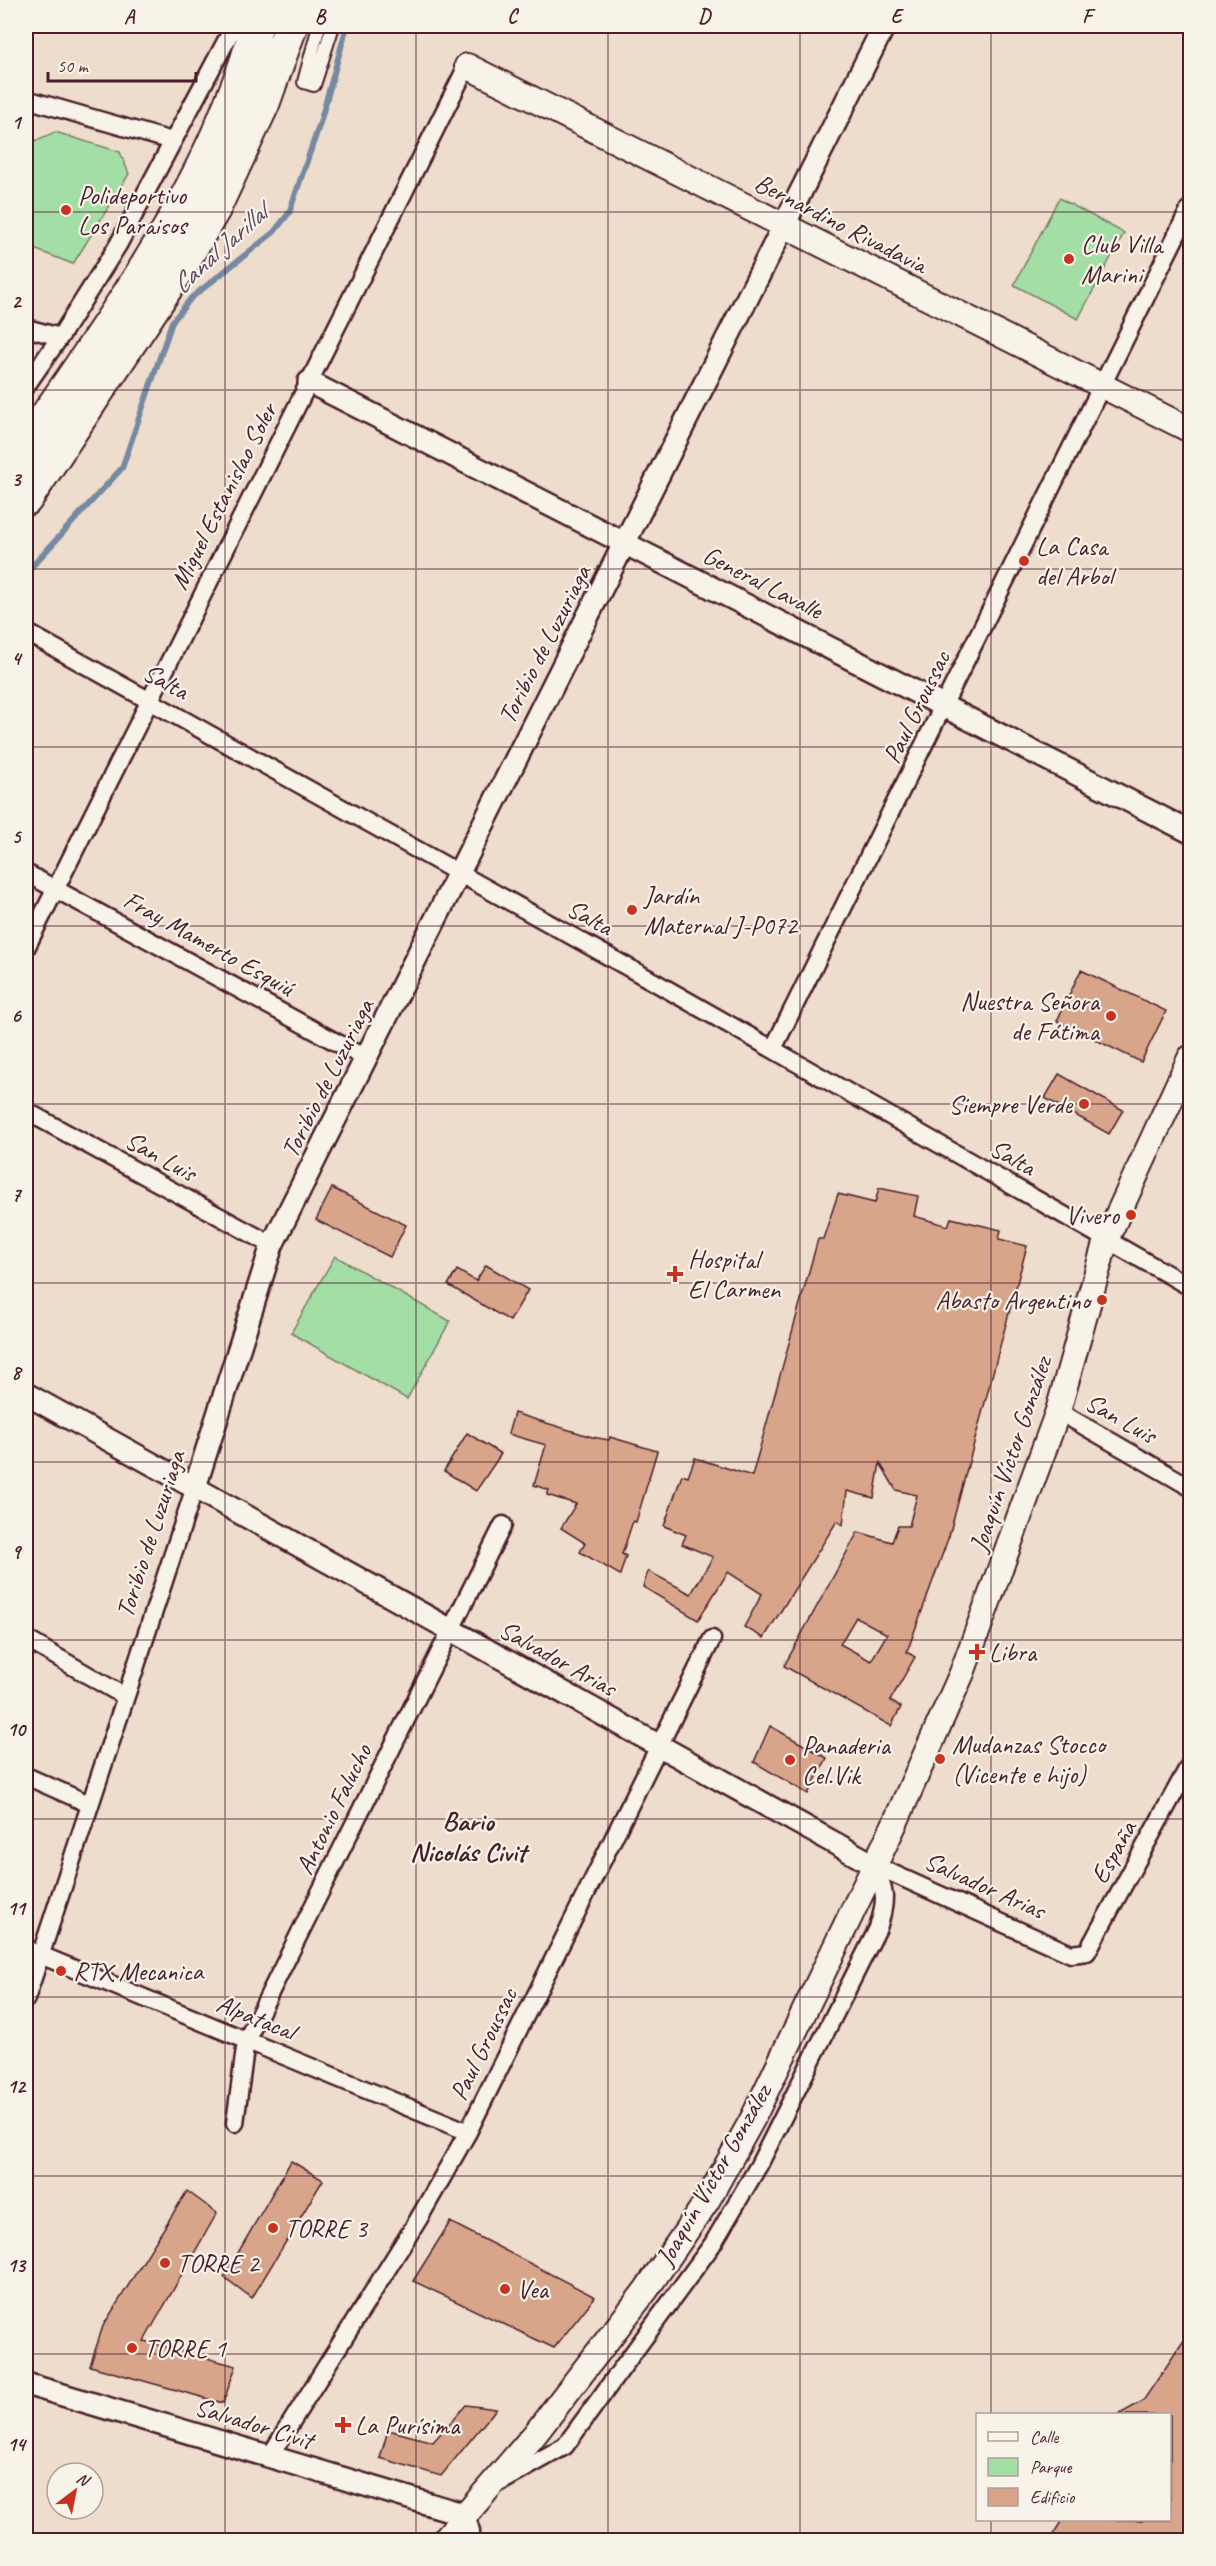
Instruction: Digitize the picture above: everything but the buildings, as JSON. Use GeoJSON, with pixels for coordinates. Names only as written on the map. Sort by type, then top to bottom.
{"type":"FeatureCollection","features":[{"type":"Feature","properties":{"kind":"highway"},"geometry":{"type":"LineString","coordinates":[[26,499],[174,277],[214,209],[263,104],[291,26]]}},
{"type":"Feature","properties":{"kind":"highway"},"geometry":{"type":"LineString","coordinates":[[26,446],[106,328],[179,211],[206,160],[251,48],[240,28]]}},
{"type":"Feature","properties":{"kind":"main road","name":"Bernardino Rivadavia"},"geometry":{"type":"LineString","coordinates":[[467,66],[1191,430]]}},
{"type":"Feature","properties":{"kind":"main road","name":"Joaquín Víctor González"},"geometry":{"type":"LineString","coordinates":[[444,2541],[535,2434],[606,2343],[707,2201],[753,2118],[874,1865],[962,1673],[1058,1411],[1106,1240],[1191,1058]]}},
{"type":"Feature","properties":{"kind":"street"},"geometry":{"type":"LineString","coordinates":[[319,26],[304,82],[314,85],[333,26]]}},
{"type":"Feature","properties":{"kind":"street","name":"Toribio de Luzuriaga"},"geometry":{"type":"LineString","coordinates":[[26,1999],[33,1952],[89,1804],[195,1487],[272,1245],[884,26]]}},
{"type":"Feature","properties":{"kind":"street"},"geometry":{"type":"LineString","coordinates":[[26,386],[118,245],[172,141],[240,28]]}},
{"type":"Feature","properties":{"kind":"street","name":"Miguel Estanislao Soler"},"geometry":{"type":"LineString","coordinates":[[26,948],[467,66]]}},
{"type":"Feature","properties":{"kind":"street"},"geometry":{"type":"LineString","coordinates":[[26,101],[172,141]]}},
{"type":"Feature","properties":{"kind":"street","name":"Paul Groussac"},"geometry":{"type":"LineString","coordinates":[[773,1049],[1191,208]]}},
{"type":"Feature","properties":{"kind":"street"},"geometry":{"type":"LineString","coordinates":[[26,328],[60,337]]}},
{"type":"Feature","properties":{"kind":"street","name":"General Lavalle"},"geometry":{"type":"LineString","coordinates":[[309,382],[1191,832]]}},
{"type":"Feature","properties":{"kind":"street","name":"Salta"},"geometry":{"type":"LineString","coordinates":[[26,632],[773,1049],[1191,1287]]}},
{"type":"Feature","properties":{"kind":"street","name":"Fray Mamerto Esquiú"},"geometry":{"type":"LineString","coordinates":[[26,873],[367,1059]]}},
{"type":"Feature","properties":{"kind":"street","name":"San Luis"},"geometry":{"type":"LineString","coordinates":[[26,1111],[272,1245]]}},
{"type":"Feature","properties":{"kind":"street","name":"Salvador Arias"},"geometry":{"type":"LineString","coordinates":[[26,1394],[874,1865],[1071,1954]]}},
{"type":"Feature","properties":{"kind":"street","name":"San Luis"},"geometry":{"type":"LineString","coordinates":[[1058,1411],[1191,1486]]}},
{"type":"Feature","properties":{"kind":"street","name":"Antonio Falucho"},"geometry":{"type":"LineString","coordinates":[[236,2123],[246,2041],[503,1525]]}},
{"type":"Feature","properties":{"kind":"street"},"geometry":{"type":"LineString","coordinates":[[26,1639],[124,1696]]}},
{"type":"Feature","properties":{"kind":"street","name":"Paul Groussac"},"geometry":{"type":"LineString","coordinates":[[270,2456],[412,2229],[468,2132],[712,1639]]}},
{"type":"Feature","properties":{"kind":"street","name":"España"},"geometry":{"type":"LineString","coordinates":[[1071,1954],[1087,1952],[1191,1764]]}},
{"type":"Feature","properties":{"kind":"street"},"geometry":{"type":"LineString","coordinates":[[26,1776],[89,1804]]}},
{"type":"Feature","properties":{"kind":"street","name":"Alpatacal"},"geometry":{"type":"LineString","coordinates":[[33,1952],[468,2132]]}},
{"type":"Feature","properties":{"kind":"street","name":"Salvador Civit"},"geometry":{"type":"LineString","coordinates":[[26,2384],[466,2515]]}},
{"type":"Feature","properties":{"kind":"street"},"geometry":{"type":"LineString","coordinates":[[466,2515],[471,2531],[471,2541]]}},
{"type":"Feature","properties":{"kind":"green space","name":"Polideportivo Los Paraisos"},"geometry":{"type":"Polygon","coordinates":[[[55,132],[120,152],[129,174],[73,264],[26,246],[26,151],[30,143],[55,132]]]}},
{"type":"Feature","properties":{"kind":"green space","name":"Club Villa Marini"},"geometry":{"type":"Polygon","coordinates":[[[1059,198],[1124,233],[1078,319],[1014,285],[1059,198]]]}},
{"type":"Feature","properties":{"kind":"green space"},"geometry":{"type":"Polygon","coordinates":[[[335,1256],[450,1321],[407,1399],[291,1333],[335,1256]]]}},
{"type":"Feature","properties":{"kind":"waterway","name":"Canal Jarillal"},"geometry":{"type":"LineString","coordinates":[[26,573],[122,468],[172,322],[191,298],[274,232],[289,213],[320,123],[347,26]]}},
{"type":"Feature","properties":{"kind":"place","name":"Polideportivo Los Paraisos"},"geometry":{"type":"Point","coordinates":[66,210]}},
{"type":"Feature","properties":{"kind":"place","name":"Club Villa Marini"},"geometry":{"type":"Point","coordinates":[1069,259]}},
{"type":"Feature","properties":{"kind":"place","name":"La Casa del Arbol"},"geometry":{"type":"Point","coordinates":[1024,561]}},
{"type":"Feature","properties":{"kind":"place","name":"Jardín Maternal J-P072"},"geometry":{"type":"Point","coordinates":[632,910]}},
{"type":"Feature","properties":{"kind":"place","name":"Nuestra Señora de Fátima"},"geometry":{"type":"Point","coordinates":[1111,1016]}},
{"type":"Feature","properties":{"kind":"place","name":"Siempre Verde"},"geometry":{"type":"Point","coordinates":[1084,1104]}},
{"type":"Feature","properties":{"kind":"place","name":"Vivero"},"geometry":{"type":"Point","coordinates":[1131,1215]}},
{"type":"Feature","properties":{"kind":"place","name":"Hospital El Carmen"},"geometry":{"type":"Point","coordinates":[675,1274]}},
{"type":"Feature","properties":{"kind":"place","name":"Abasto Argentino"},"geometry":{"type":"Point","coordinates":[1102,1300]}},
{"type":"Feature","properties":{"kind":"place","name":"Libra"},"geometry":{"type":"Point","coordinates":[977,1652]}},
{"type":"Feature","properties":{"kind":"place","name":"Mudanzas Stocco (Vicente e hijo)"},"geometry":{"type":"Point","coordinates":[940,1759]}},
{"type":"Feature","properties":{"kind":"place","name":"Panaderia Cel.Vik"},"geometry":{"type":"Point","coordinates":[790,1760]}},
{"type":"Feature","properties":{"kind":"place","name":"RTX Mecanica"},"geometry":{"type":"Point","coordinates":[61,1971]}},
{"type":"Feature","properties":{"kind":"place","name":"TORRE 3"},"geometry":{"type":"Point","coordinates":[273,2228]}},
{"type":"Feature","properties":{"kind":"place","name":"TORRE 2"},"geometry":{"type":"Point","coordinates":[165,2263]}},
{"type":"Feature","properties":{"kind":"place","name":"Vea"},"geometry":{"type":"Point","coordinates":[505,2289]}},
{"type":"Feature","properties":{"kind":"place","name":"TORRE 1"},"geometry":{"type":"Point","coordinates":[132,2348]}},
{"type":"Feature","properties":{"kind":"place","name":"La Purísima"},"geometry":{"type":"Point","coordinates":[343,2425]}},
{"type":"Feature","properties":{"kind":"district","name":"Bario Nicolás Civit"},"geometry":{"type":"Point","coordinates":[468,1836]}}]}
